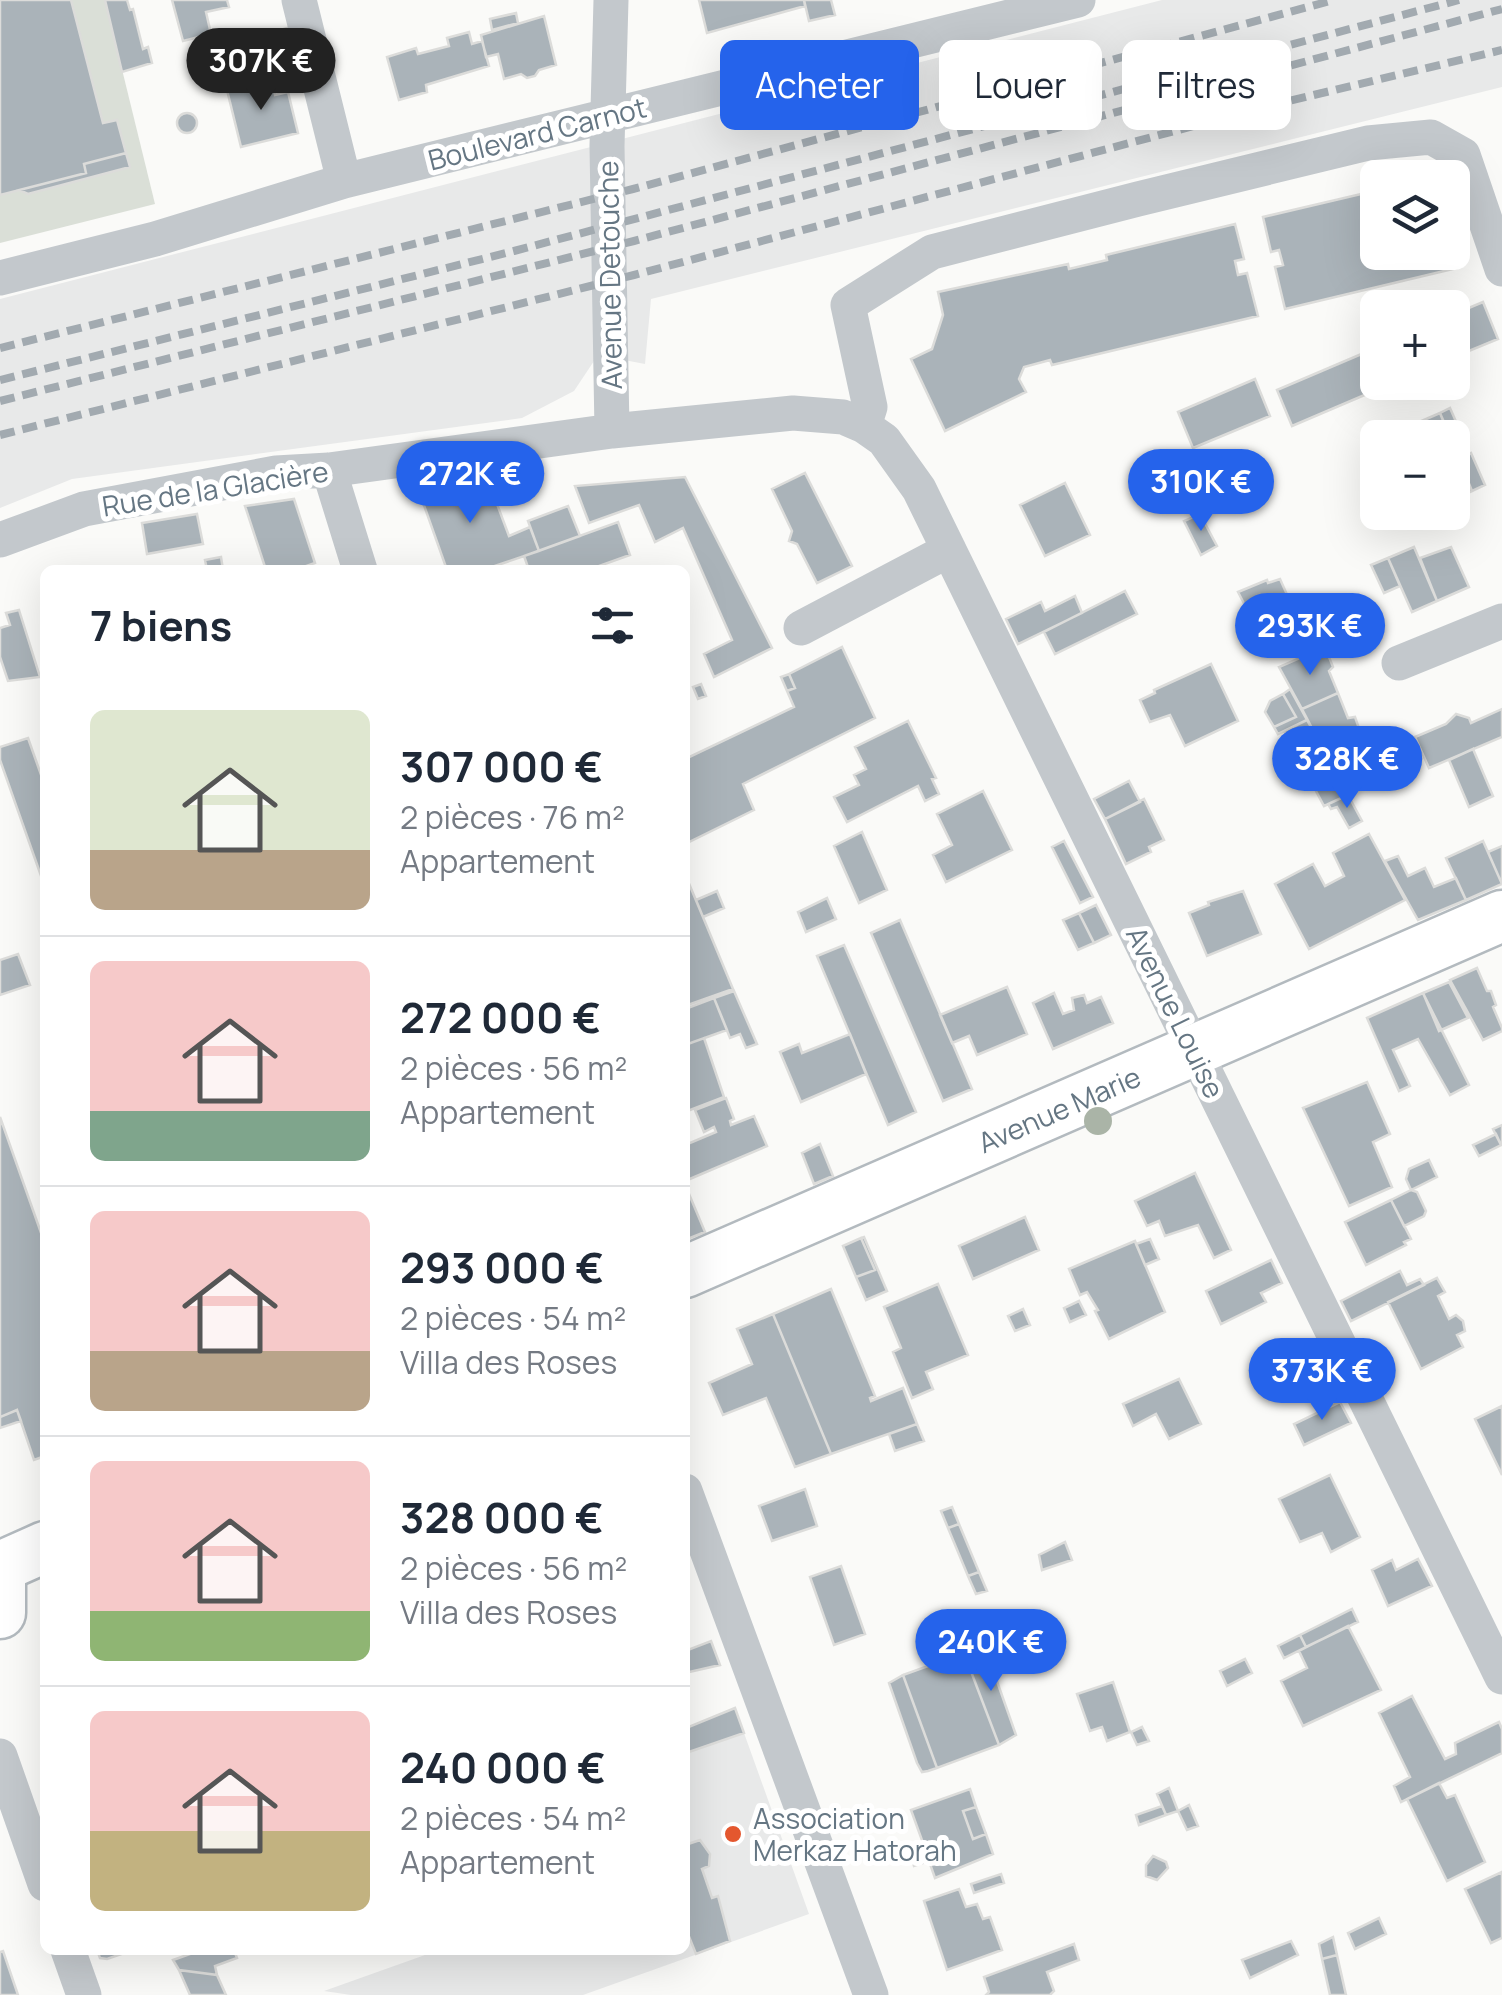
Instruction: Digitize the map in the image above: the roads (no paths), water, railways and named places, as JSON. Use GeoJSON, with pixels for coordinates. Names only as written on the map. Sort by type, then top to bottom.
{"type":"FeatureCollection","features":[{"type":"Feature","properties":{"kind":"street"},"geometry":{"type":"LineString","coordinates":[[299,0],[344,181]]}},
{"type":"Feature","properties":{"kind":"street","name":"Avenue Detouche"},"geometry":{"type":"LineString","coordinates":[[612,0],[612,431]]}},
{"type":"Feature","properties":{"kind":"street","name":"Boulevard Carnot"},"geometry":{"type":"LineString","coordinates":[[0,278],[155,239],[344,181],[1078,0]]}},
{"type":"Feature","properties":{"kind":"street"},"geometry":{"type":"LineString","coordinates":[[864,426],[870,407],[848,305],[932,252],[1138,199],[1368,144],[1431,137],[1463,155],[1502,269]]}},
{"type":"Feature","properties":{"kind":"street","name":"Rue de la Glacière"},"geometry":{"type":"LineString","coordinates":[[0,540],[84,509],[276,474],[612,431],[793,413],[843,417],[864,426]]}},
{"type":"Feature","properties":{"kind":"street","name":"Avenue Louise"},"geometry":{"type":"LineString","coordinates":[[864,426],[884,440],[919,488],[1502,1678]]}},
{"type":"Feature","properties":{"kind":"street"},"geometry":{"type":"LineString","coordinates":[[329,470],[358,565]]}},
{"type":"Feature","properties":{"kind":"street"},"geometry":{"type":"LineString","coordinates":[[801,628],[949,550]]}},
{"type":"Feature","properties":{"kind":"street"},"geometry":{"type":"LineString","coordinates":[[1399,663],[1502,621]]}},
{"type":"Feature","properties":{"kind":"street","name":"Avenue Marie"},"geometry":{"type":"LineString","coordinates":[[690,1270],[1502,916]]}},
{"type":"Feature","properties":{"kind":"street"},"geometry":{"type":"LineString","coordinates":[[690,1504],[872,1995]]}},
{"type":"Feature","properties":{"kind":"street"},"geometry":{"type":"LineString","coordinates":[[0,1566],[40,1549]]}},
{"type":"Feature","properties":{"kind":"street"},"geometry":{"type":"LineString","coordinates":[[0,1583],[0,1612]]}},
{"type":"Feature","properties":{"kind":"street"},"geometry":{"type":"LineString","coordinates":[[0,1756],[40,1870]]}},
{"type":"Feature","properties":{"kind":"railway"},"geometry":{"type":"LineString","coordinates":[[0,348],[633,189],[1334,0]]}},
{"type":"Feature","properties":{"kind":"railway"},"geometry":{"type":"LineString","coordinates":[[0,380],[514,251],[1459,0]]}},
{"type":"Feature","properties":{"kind":"railway"},"geometry":{"type":"LineString","coordinates":[[0,401],[634,241],[1502,9]]}},
{"type":"Feature","properties":{"kind":"railway"},"geometry":{"type":"LineString","coordinates":[[0,435],[634,275],[1276,104],[1502,50]]}},
{"type":"Feature","properties":{"kind":"place","name":"Association Merkaz Hatorah"},"geometry":{"type":"Point","coordinates":[733,1834]}}]}
